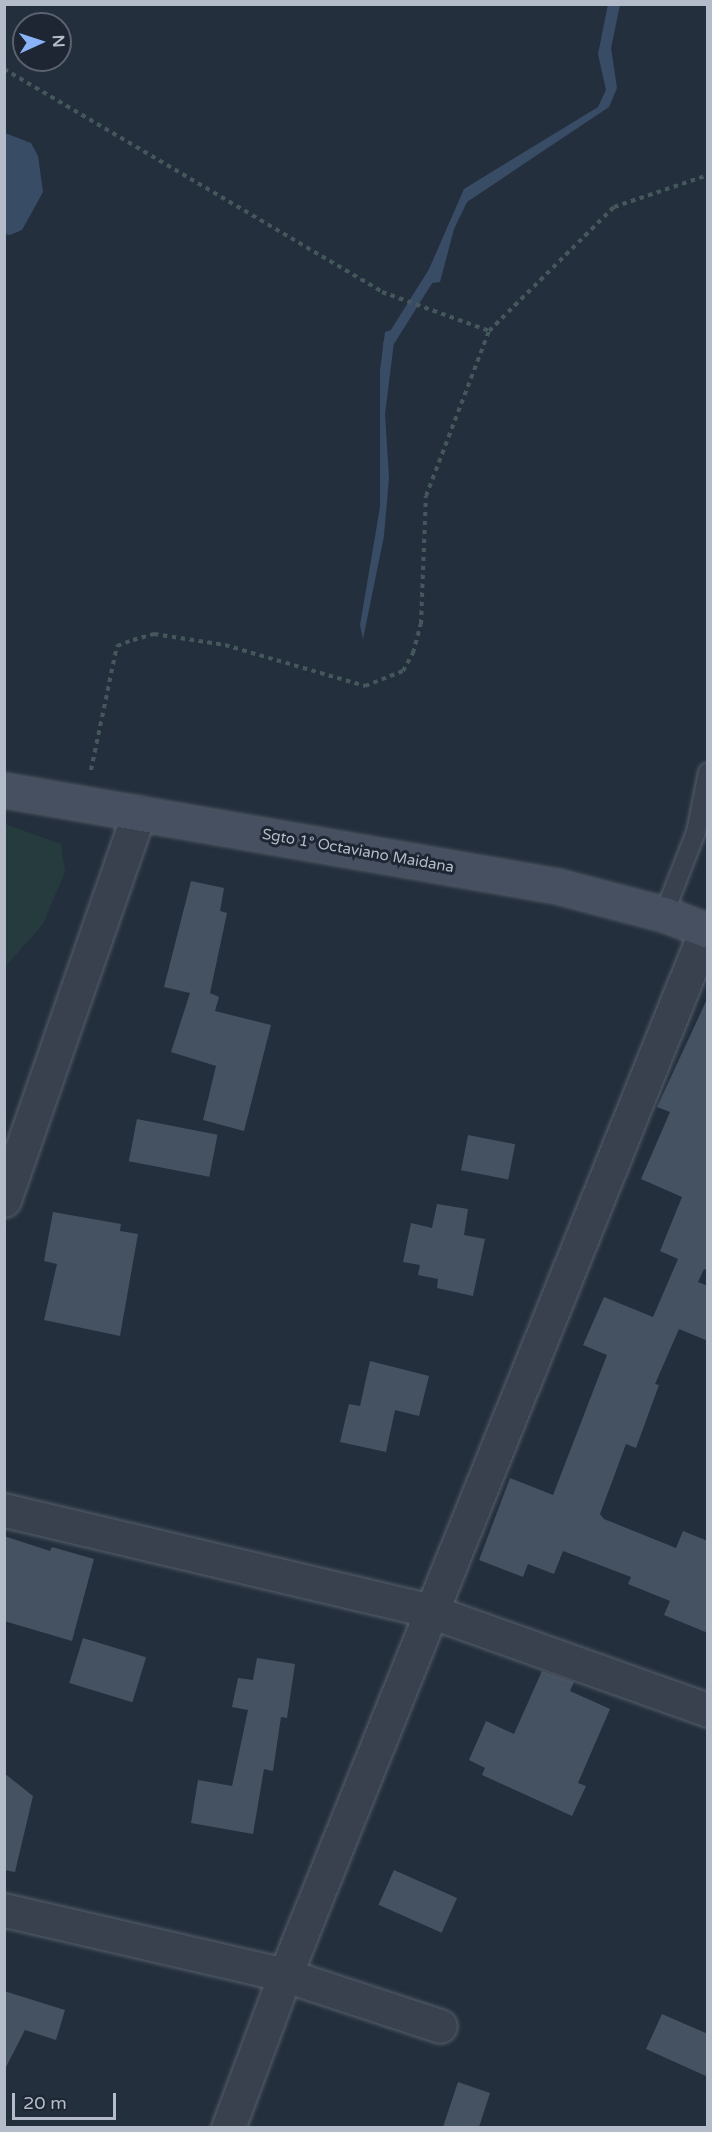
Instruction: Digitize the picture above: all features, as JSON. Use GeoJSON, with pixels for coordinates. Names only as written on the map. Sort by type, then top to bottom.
{"type":"FeatureCollection","features":[{"type":"Feature","properties":{"kind":"main road","name":"Sgto 1° Octaviano Maidana"},"geometry":{"type":"LineString","coordinates":[[4,790],[557,886],[664,914],[707,931]]}},
{"type":"Feature","properties":{"kind":"street"},"geometry":{"type":"LineString","coordinates":[[4,1200],[139,813]]}},
{"type":"Feature","properties":{"kind":"street"},"geometry":{"type":"LineString","coordinates":[[228,2127],[285,1976],[430,1611],[707,931]]}},
{"type":"Feature","properties":{"kind":"street"},"geometry":{"type":"LineString","coordinates":[[4,1510],[430,1611],[708,1710]]}},
{"type":"Feature","properties":{"kind":"street"},"geometry":{"type":"LineString","coordinates":[[4,1910],[285,1976],[440,2026]]}},
{"type":"Feature","properties":{"kind":"lane"},"geometry":{"type":"LineString","coordinates":[[664,914],[696,832],[708,772]]}},
{"type":"Feature","properties":{"kind":"path"},"geometry":{"type":"LineString","coordinates":[[4,69],[382,292],[489,331]]}},
{"type":"Feature","properties":{"kind":"path"},"geometry":{"type":"LineString","coordinates":[[84,803],[117,646],[154,634],[225,645],[365,686],[403,671],[413,653],[421,624],[426,496],[489,331],[614,207],[708,175]]}},
{"type":"Feature","properties":{"kind":"green space"},"geometry":{"type":"Polygon","coordinates":[[[5,824],[61,844],[65,872],[43,924],[5,967],[5,824]]]}},
{"type":"Feature","properties":{"kind":"water"},"geometry":{"type":"Polygon","coordinates":[[[608,4],[620,5],[611,48],[617,88],[609,107],[467,202],[454,229],[440,282],[431,283],[426,276],[464,189],[598,107],[606,90],[598,54],[608,4]]]}},
{"type":"Feature","properties":{"kind":"water"},"geometry":{"type":"Polygon","coordinates":[[[5,133],[31,143],[38,156],[43,192],[22,230],[10,235],[5,234],[5,133]]]}},
{"type":"Feature","properties":{"kind":"water"},"geometry":{"type":"Polygon","coordinates":[[[391,330],[395,334],[385,414],[389,478],[384,536],[363,639],[360,625],[380,507],[380,370],[385,332],[391,330]]]}},
{"type":"Feature","properties":{"kind":"building"},"geometry":{"type":"Polygon","coordinates":[[[191,881],[224,888],[220,911],[227,913],[210,993],[219,997],[215,1011],[271,1025],[244,1131],[203,1120],[216,1066],[171,1052],[190,993],[164,987],[191,881]]]}},
{"type":"Feature","properties":{"kind":"building"},"geometry":{"type":"Polygon","coordinates":[[[708,997],[708,1271],[704,1269],[698,1282],[708,1286],[708,1341],[679,1329],[655,1384],[659,1385],[636,1448],[626,1444],[600,1514],[604,1519],[676,1548],[683,1531],[708,1541],[708,1633],[664,1615],[670,1601],[628,1584],[631,1577],[563,1551],[554,1574],[528,1564],[523,1577],[479,1560],[510,1478],[553,1495],[607,1355],[583,1345],[604,1297],[653,1317],[678,1259],[660,1251],[682,1197],[641,1179],[670,1112],[657,1107],[708,997]]]}},
{"type":"Feature","properties":{"kind":"building"},"geometry":{"type":"Polygon","coordinates":[[[137,1119],[217,1135],[209,1177],[129,1161],[137,1119]]]}},
{"type":"Feature","properties":{"kind":"building"},"geometry":{"type":"Polygon","coordinates":[[[468,1135],[515,1144],[508,1179],[461,1170],[468,1135]]]}},
{"type":"Feature","properties":{"kind":"building"},"geometry":{"type":"Polygon","coordinates":[[[437,1204],[468,1209],[464,1235],[485,1239],[473,1296],[437,1288],[438,1279],[418,1275],[420,1265],[403,1262],[411,1223],[432,1228],[437,1204]]]}},
{"type":"Feature","properties":{"kind":"building"},"geometry":{"type":"Polygon","coordinates":[[[53,1212],[121,1224],[120,1231],[138,1234],[120,1336],[44,1320],[57,1264],[44,1261],[53,1212]]]}},
{"type":"Feature","properties":{"kind":"building"},"geometry":{"type":"Polygon","coordinates":[[[370,1361],[429,1376],[419,1416],[395,1410],[386,1452],[340,1442],[349,1404],[360,1406],[370,1361]]]}},
{"type":"Feature","properties":{"kind":"building"},"geometry":{"type":"Polygon","coordinates":[[[4,1536],[50,1551],[52,1547],[94,1559],[72,1641],[4,1621],[4,1536]]]}},
{"type":"Feature","properties":{"kind":"building"},"geometry":{"type":"Polygon","coordinates":[[[83,1638],[146,1657],[132,1702],[69,1683],[83,1638]]]}},
{"type":"Feature","properties":{"kind":"building"},"geometry":{"type":"Polygon","coordinates":[[[257,1658],[295,1664],[287,1718],[281,1717],[273,1771],[264,1769],[253,1834],[191,1823],[198,1780],[232,1786],[248,1710],[232,1707],[238,1678],[253,1680],[257,1658]]]}},
{"type":"Feature","properties":{"kind":"building"},"geometry":{"type":"Polygon","coordinates":[[[542,1671],[574,1682],[570,1691],[610,1709],[578,1783],[586,1786],[572,1816],[482,1775],[485,1768],[469,1760],[486,1721],[514,1734],[542,1671]]]}},
{"type":"Feature","properties":{"kind":"building"},"geometry":{"type":"Polygon","coordinates":[[[4,1773],[33,1796],[15,1872],[4,1870],[4,1773]]]}},
{"type":"Feature","properties":{"kind":"building"},"geometry":{"type":"Polygon","coordinates":[[[394,1870],[457,1898],[442,1933],[379,1905],[394,1870]]]}},
{"type":"Feature","properties":{"kind":"building"},"geometry":{"type":"Polygon","coordinates":[[[4,1991],[65,2010],[56,2040],[25,2030],[4,2071],[4,1991]]]}},
{"type":"Feature","properties":{"kind":"building"},"geometry":{"type":"Polygon","coordinates":[[[662,2014],[708,2034],[708,2077],[646,2049],[662,2014]]]}},
{"type":"Feature","properties":{"kind":"building"},"geometry":{"type":"Polygon","coordinates":[[[458,2082],[490,2093],[479,2127],[443,2127],[458,2082]]]}},
{"type":"Feature","properties":{"kind":"waterway"},"geometry":{"type":"LineString","coordinates":[[388,344],[435,269]]}}]}
